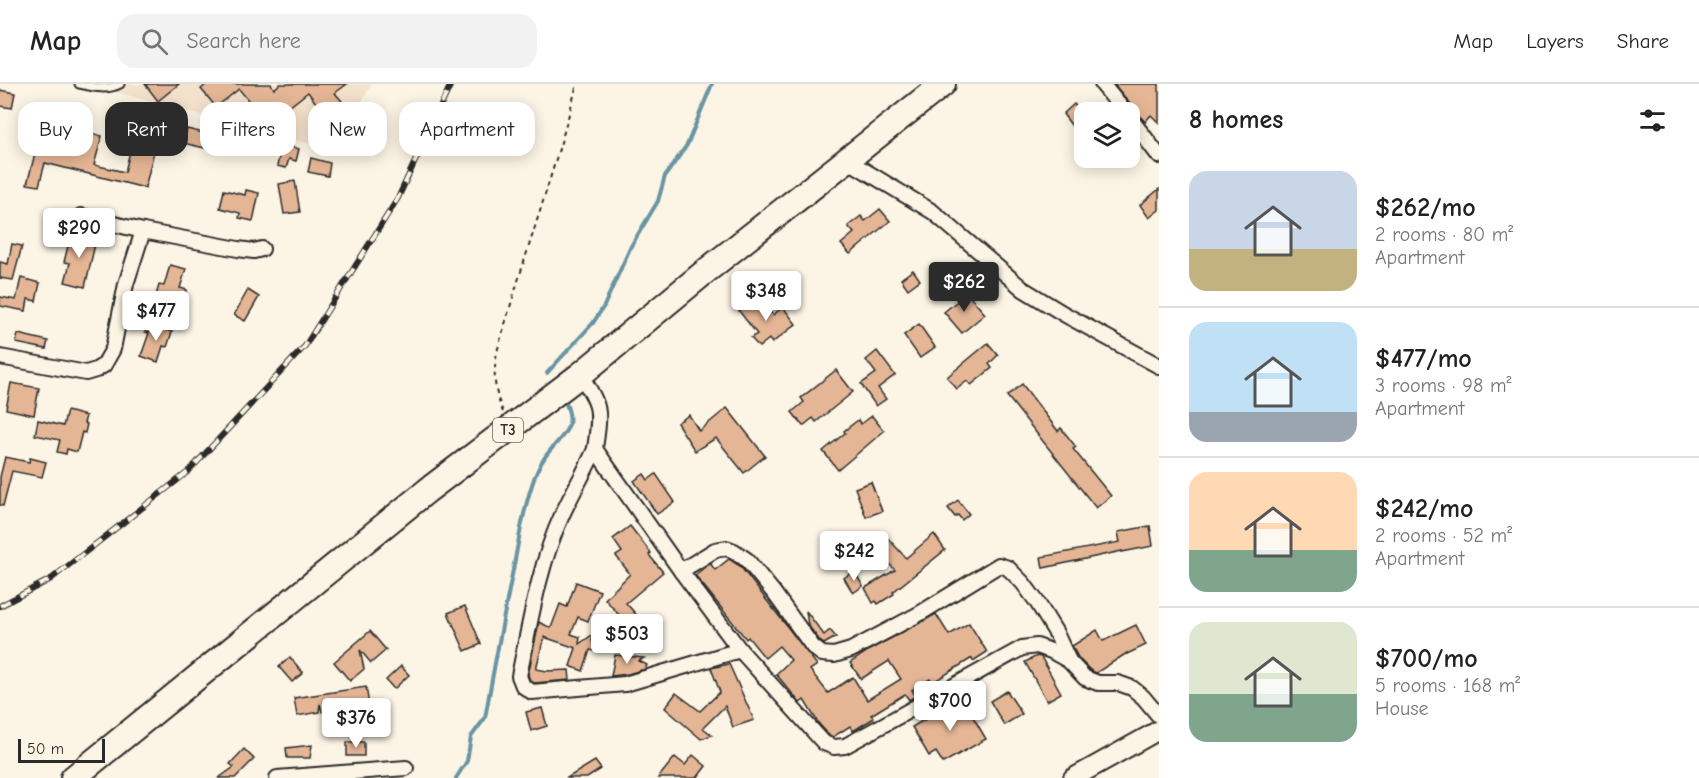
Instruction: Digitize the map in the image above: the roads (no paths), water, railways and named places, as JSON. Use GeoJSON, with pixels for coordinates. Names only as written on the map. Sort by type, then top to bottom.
{"type":"FeatureCollection","features":[{"type":"Feature","properties":{"kind":"highway","name":"T3"},"geometry":{"type":"LineString","coordinates":[[73,778],[428,490],[580,375],[706,271],[943,84]]}},
{"type":"Feature","properties":{"kind":"street"},"geometry":{"type":"LineString","coordinates":[[1102,84],[1117,102]]}},
{"type":"Feature","properties":{"kind":"street"},"geometry":{"type":"LineString","coordinates":[[1140,130],[1159,156]]}},
{"type":"Feature","properties":{"kind":"street"},"geometry":{"type":"LineString","coordinates":[[847,160],[933,212],[1023,289],[1159,366]]}},
{"type":"Feature","properties":{"kind":"street"},"geometry":{"type":"LineString","coordinates":[[81,216],[143,231],[238,249],[262,249]]}},
{"type":"Feature","properties":{"kind":"street"},"geometry":{"type":"LineString","coordinates":[[0,357],[86,373],[104,365],[113,349],[126,284],[143,231]]}},
{"type":"Feature","properties":{"kind":"street"},"geometry":{"type":"LineString","coordinates":[[580,375],[593,393],[598,407],[595,449],[585,473],[561,516],[543,568],[519,676],[523,686],[532,692],[625,684],[740,650]]}},
{"type":"Feature","properties":{"kind":"street"},"geometry":{"type":"LineString","coordinates":[[595,449],[740,650],[824,743],[834,747],[845,746],[1022,648],[1037,646],[1069,661],[1085,678],[1098,682],[1118,683],[1132,688],[1159,716]]}},
{"type":"Feature","properties":{"kind":"street"},"geometry":{"type":"LineString","coordinates":[[681,571],[715,550],[726,548],[734,551],[747,560],[813,647],[822,654],[834,655],[851,650],[919,614],[999,565],[1008,568],[1037,602],[1056,633],[1069,661]]}},
{"type":"Feature","properties":{"kind":"street"},"geometry":{"type":"LineString","coordinates":[[1073,778],[1159,730]]}},
{"type":"Feature","properties":{"kind":"street"},"geometry":{"type":"LineString","coordinates":[[277,778],[406,768]]}},
{"type":"Feature","properties":{"kind":"lane"},"geometry":{"type":"LineString","coordinates":[[79,84],[99,88],[112,88],[120,84]]}},
{"type":"Feature","properties":{"kind":"waterway"},"geometry":{"type":"LineString","coordinates":[[547,373],[593,323],[604,306],[631,246],[658,201],[665,176],[687,145],[712,84]]}},
{"type":"Feature","properties":{"kind":"waterway"},"geometry":{"type":"LineString","coordinates":[[456,778],[467,761],[471,737],[485,718],[531,487],[542,461],[568,428],[569,415],[563,397]]}},
{"type":"Feature","properties":{"kind":"railway"},"geometry":{"type":"LineString","coordinates":[[0,606],[51,579],[188,472],[305,346],[398,198],[451,84]]}}]}
